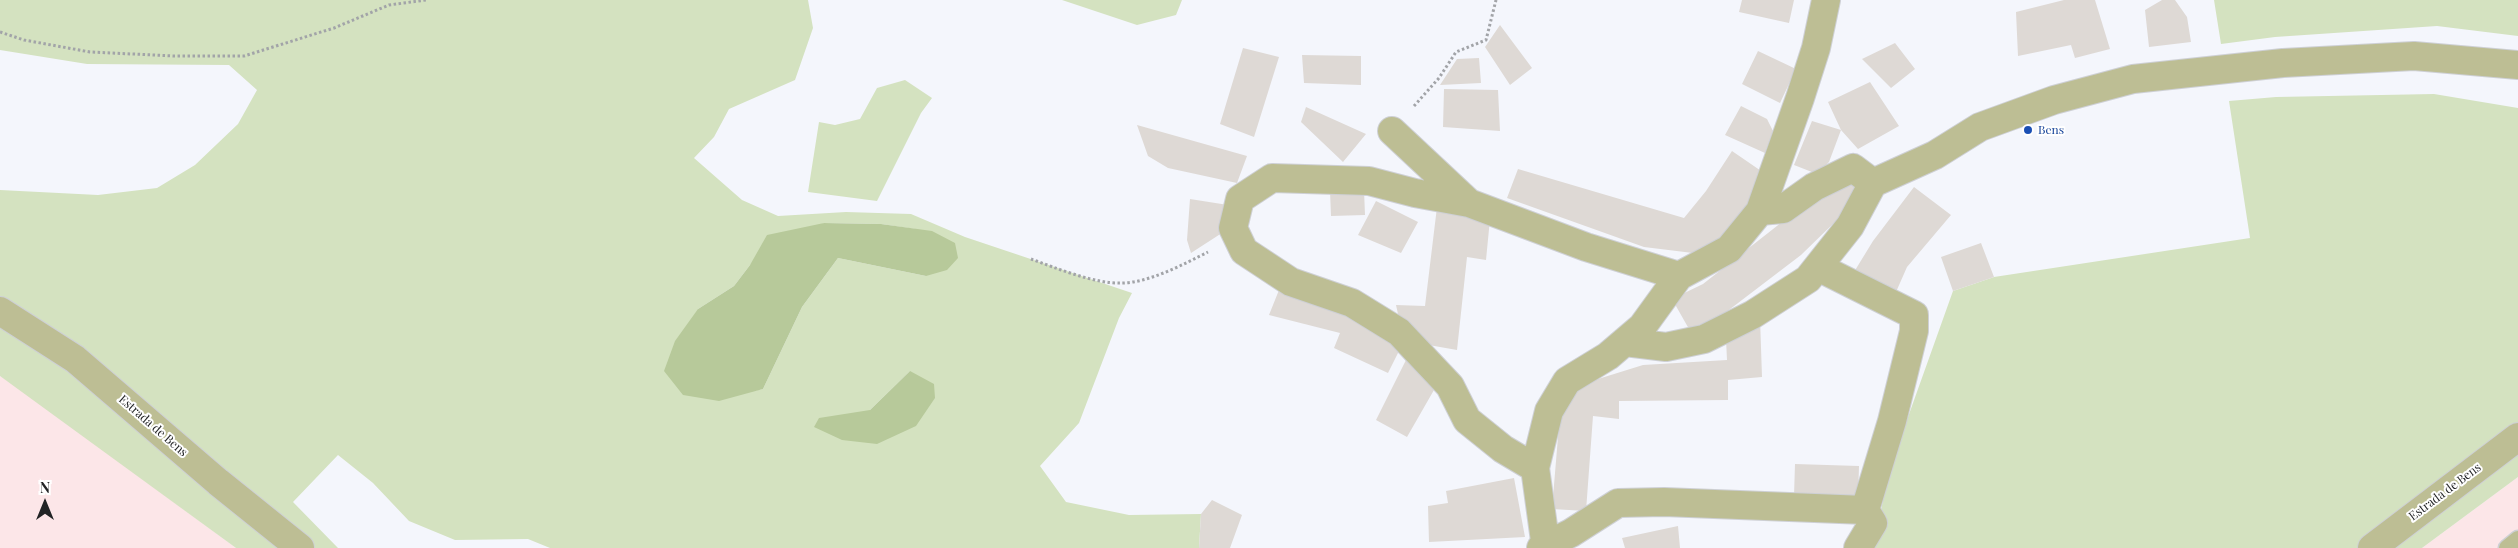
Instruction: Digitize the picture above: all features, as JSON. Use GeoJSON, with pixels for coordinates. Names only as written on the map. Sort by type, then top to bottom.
{"type":"FeatureCollection","features":[{"type":"Feature","properties":{"kind":"street"},"geometry":{"type":"LineString","coordinates":[[1826,0],[1816,48],[1760,211],[1729,249],[1679,276],[1642,327],[1608,356],[1567,381],[1549,412],[1535,468],[1545,547],[1571,534],[1618,503],[1664,502],[1865,510]]}},
{"type":"Feature","properties":{"kind":"street"},"geometry":{"type":"LineString","coordinates":[[1624,342],[1666,347],[1704,339],[1752,315],[1808,279],[1850,226],[1873,182],[1935,155],[1980,127],[2054,100],[2133,79],[2283,63],[2414,56],[2518,65]]}},
{"type":"Feature","properties":{"kind":"street"},"geometry":{"type":"LineString","coordinates":[[1392,132],[1469,203]]}},
{"type":"Feature","properties":{"kind":"street"},"geometry":{"type":"LineString","coordinates":[[1760,211],[1783,209],[1814,187],[1853,168],[1873,182]]}},
{"type":"Feature","properties":{"kind":"street"},"geometry":{"type":"LineString","coordinates":[[1535,468],[1503,449],[1467,420],[1450,386],[1399,332],[1352,303],[1291,282],[1244,251],[1233,228],[1240,199],[1272,178],[1368,181],[1414,193],[1469,203],[1586,248],[1679,276]]}},
{"type":"Feature","properties":{"kind":"street"},"geometry":{"type":"LineString","coordinates":[[1818,267],[1914,315],[1914,331],[1892,421],[1865,510],[1873,523],[1858,548]]}},
{"type":"Feature","properties":{"kind":"street","name":"Estrada de Bens"},"geometry":{"type":"LineString","coordinates":[[0,311],[75,359],[218,482],[300,548]]}},
{"type":"Feature","properties":{"kind":"street","name":"Estrada de Bens"},"geometry":{"type":"LineString","coordinates":[[2372,548],[2518,437]]}},
{"type":"Feature","properties":{"kind":"lane"},"geometry":{"type":"LineString","coordinates":[[2507,548],[2518,539]]}},
{"type":"Feature","properties":{"kind":"path"},"geometry":{"type":"LineString","coordinates":[[0,32],[24,40],[90,52],[175,56],[244,56],[334,28],[389,5],[426,0]]}},
{"type":"Feature","properties":{"kind":"path"},"geometry":{"type":"LineString","coordinates":[[1392,132],[1439,78],[1456,52],[1486,40],[1496,0]]}},
{"type":"Feature","properties":{"kind":"path"},"geometry":{"type":"LineString","coordinates":[[1031,260],[1077,275],[1121,284],[1165,273],[1239,240]]}},
{"type":"Feature","properties":{"kind":"shaded area"},"geometry":{"type":"Polygon","coordinates":[[[0,376],[18,387],[236,548],[0,548],[0,376]]]}},
{"type":"Feature","properties":{"kind":"shaded area"},"geometry":{"type":"Polygon","coordinates":[[[2518,477],[2518,548],[2422,548],[2518,477]]]}},
{"type":"Feature","properties":{"kind":"green space"},"geometry":{"type":"Polygon","coordinates":[[[0,0],[808,0],[813,28],[795,80],[729,109],[714,137],[694,158],[742,200],[778,216],[846,212],[911,214],[965,237],[1132,293],[1119,318],[1079,423],[1040,466],[1066,502],[1129,515],[1201,514],[1199,548],[550,548],[528,539],[455,540],[409,521],[373,483],[338,455],[293,502],[338,548],[236,548],[0,376],[0,190],[98,195],[157,188],[195,165],[238,124],[257,90],[229,65],[87,64],[0,50],[0,0]],[[824,223],[750,265],[734,286],[698,309],[742,393],[763,389],[802,307],[838,258],[926,276],[915,229],[881,224],[824,223]],[[910,371],[870,410],[886,426],[910,371]]]}},
{"type":"Feature","properties":{"kind":"green space"},"geometry":{"type":"Polygon","coordinates":[[[1062,0],[1182,0],[1176,15],[1137,25],[1062,0]]]}},
{"type":"Feature","properties":{"kind":"green space"},"geometry":{"type":"Polygon","coordinates":[[[2214,0],[2518,0],[2518,36],[2437,26],[2275,37],[2221,44],[2214,0]]]}},
{"type":"Feature","properties":{"kind":"green space"},"geometry":{"type":"Polygon","coordinates":[[[905,80],[932,98],[921,113],[877,201],[808,192],[819,122],[835,125],[860,119],[877,88],[905,80]]]}},
{"type":"Feature","properties":{"kind":"green space"},"geometry":{"type":"Polygon","coordinates":[[[2434,94],[2518,108],[2518,477],[2422,548],[1874,548],[1888,473],[1953,291],[1994,277],[2250,238],[2229,101],[2276,97],[2434,94]]]}},
{"type":"Feature","properties":{"kind":"green space"},"geometry":{"type":"Polygon","coordinates":[[[824,223],[881,224],[932,231],[955,243],[958,258],[947,270],[926,276],[838,258],[802,307],[763,389],[719,401],[683,395],[664,371],[675,341],[698,309],[734,286],[750,265],[767,235],[824,223]]]}},
{"type":"Feature","properties":{"kind":"green space"},"geometry":{"type":"Polygon","coordinates":[[[910,371],[934,384],[935,398],[916,426],[877,444],[842,440],[814,427],[819,418],[870,410],[910,371]]]}},
{"type":"Feature","properties":{"kind":"building"},"geometry":{"type":"Polygon","coordinates":[[[1742,0],[1794,0],[1789,23],[1739,12],[1742,0]]]}},
{"type":"Feature","properties":{"kind":"building"},"geometry":{"type":"Polygon","coordinates":[[[2064,0],[2095,0],[2110,49],[2075,58],[2071,45],[2018,56],[2016,12],[2064,0]]]}},
{"type":"Feature","properties":{"kind":"building"},"geometry":{"type":"Polygon","coordinates":[[[2162,0],[2175,0],[2187,17],[2191,42],[2149,47],[2145,10],[2162,0]]]}},
{"type":"Feature","properties":{"kind":"building"},"geometry":{"type":"Polygon","coordinates":[[[1500,25],[1532,68],[1510,85],[1485,47],[1500,25]]]}},
{"type":"Feature","properties":{"kind":"building"},"geometry":{"type":"Polygon","coordinates":[[[1895,43],[1915,69],[1891,88],[1862,59],[1895,43]]]}},
{"type":"Feature","properties":{"kind":"building"},"geometry":{"type":"Polygon","coordinates":[[[1243,48],[1279,57],[1254,137],[1220,124],[1243,48]]]}},
{"type":"Feature","properties":{"kind":"building"},"geometry":{"type":"Polygon","coordinates":[[[1758,51],[1796,69],[1780,103],[1742,84],[1758,51]]]}},
{"type":"Feature","properties":{"kind":"building"},"geometry":{"type":"Polygon","coordinates":[[[1302,55],[1361,56],[1361,85],[1304,83],[1302,55]]]}},
{"type":"Feature","properties":{"kind":"building"},"geometry":{"type":"Polygon","coordinates":[[[1479,58],[1481,83],[1440,85],[1457,59],[1479,58]]]}},
{"type":"Feature","properties":{"kind":"building"},"geometry":{"type":"Polygon","coordinates":[[[1870,82],[1899,126],[1858,149],[1841,130],[1828,102],[1870,82]]]}},
{"type":"Feature","properties":{"kind":"building"},"geometry":{"type":"Polygon","coordinates":[[[1444,89],[1498,90],[1500,131],[1443,127],[1444,89]]]}},
{"type":"Feature","properties":{"kind":"building"},"geometry":{"type":"Polygon","coordinates":[[[1741,106],[1767,119],[1773,131],[1765,153],[1725,135],[1741,106]]]}},
{"type":"Feature","properties":{"kind":"building"},"geometry":{"type":"Polygon","coordinates":[[[1306,107],[1366,134],[1343,162],[1301,122],[1306,107]]]}},
{"type":"Feature","properties":{"kind":"building"},"geometry":{"type":"Polygon","coordinates":[[[1812,121],[1841,130],[1829,162],[1817,174],[1794,165],[1812,121]]]}},
{"type":"Feature","properties":{"kind":"building"},"geometry":{"type":"Polygon","coordinates":[[[1137,125],[1247,156],[1237,183],[1168,168],[1148,156],[1137,125]]]}},
{"type":"Feature","properties":{"kind":"building"},"geometry":{"type":"Polygon","coordinates":[[[1732,151],[1767,175],[1742,216],[1720,243],[1701,254],[1644,247],[1507,198],[1518,169],[1684,218],[1706,191],[1732,151]]]}},
{"type":"Feature","properties":{"kind":"building"},"geometry":{"type":"Polygon","coordinates":[[[1833,182],[1856,184],[1838,219],[1801,255],[1721,316],[1689,329],[1672,299],[1703,284],[1833,182]]]}},
{"type":"Feature","properties":{"kind":"building"},"geometry":{"type":"Polygon","coordinates":[[[1914,187],[1951,215],[1907,267],[1896,292],[1854,272],[1873,241],[1914,187]]]}},
{"type":"Feature","properties":{"kind":"building"},"geometry":{"type":"Polygon","coordinates":[[[1364,190],[1365,215],[1331,216],[1330,191],[1364,190]]]}},
{"type":"Feature","properties":{"kind":"building"},"geometry":{"type":"Polygon","coordinates":[[[1190,199],[1228,205],[1225,231],[1191,253],[1187,240],[1190,199]]]}},
{"type":"Feature","properties":{"kind":"building"},"geometry":{"type":"Polygon","coordinates":[[[1376,201],[1418,222],[1401,253],[1358,235],[1376,201]]]}},
{"type":"Feature","properties":{"kind":"building"},"geometry":{"type":"Polygon","coordinates":[[[1437,207],[1490,219],[1486,260],[1467,257],[1457,350],[1423,344],[1400,323],[1396,305],[1425,306],[1437,207]]]}},
{"type":"Feature","properties":{"kind":"building"},"geometry":{"type":"Polygon","coordinates":[[[1981,243],[1994,277],[1953,291],[1941,257],[1981,243]]]}},
{"type":"Feature","properties":{"kind":"building"},"geometry":{"type":"Polygon","coordinates":[[[1281,285],[1326,301],[1401,347],[1388,373],[1334,348],[1340,333],[1269,315],[1281,285]]]}},
{"type":"Feature","properties":{"kind":"building"},"geometry":{"type":"Polygon","coordinates":[[[1760,318],[1762,377],[1728,380],[1728,400],[1619,401],[1619,419],[1593,416],[1586,511],[1552,509],[1560,413],[1582,384],[1643,365],[1727,360],[1726,339],[1760,318]]]}},
{"type":"Feature","properties":{"kind":"building"},"geometry":{"type":"Polygon","coordinates":[[[1406,360],[1438,383],[1407,437],[1376,420],[1406,360]]]}},
{"type":"Feature","properties":{"kind":"building"},"geometry":{"type":"Polygon","coordinates":[[[1795,464],[1859,466],[1858,498],[1794,496],[1795,464]]]}},
{"type":"Feature","properties":{"kind":"building"},"geometry":{"type":"Polygon","coordinates":[[[1514,478],[1525,537],[1429,542],[1428,506],[1448,503],[1446,491],[1514,478]]]}},
{"type":"Feature","properties":{"kind":"building"},"geometry":{"type":"Polygon","coordinates":[[[1212,500],[1242,515],[1230,548],[1199,548],[1201,514],[1212,500]]]}},
{"type":"Feature","properties":{"kind":"building"},"geometry":{"type":"Polygon","coordinates":[[[1678,526],[1680,548],[1625,548],[1622,538],[1678,526]]]}},
{"type":"Feature","properties":{"kind":"place","name":"Bens"},"geometry":{"type":"Point","coordinates":[2028,130]}}]}
